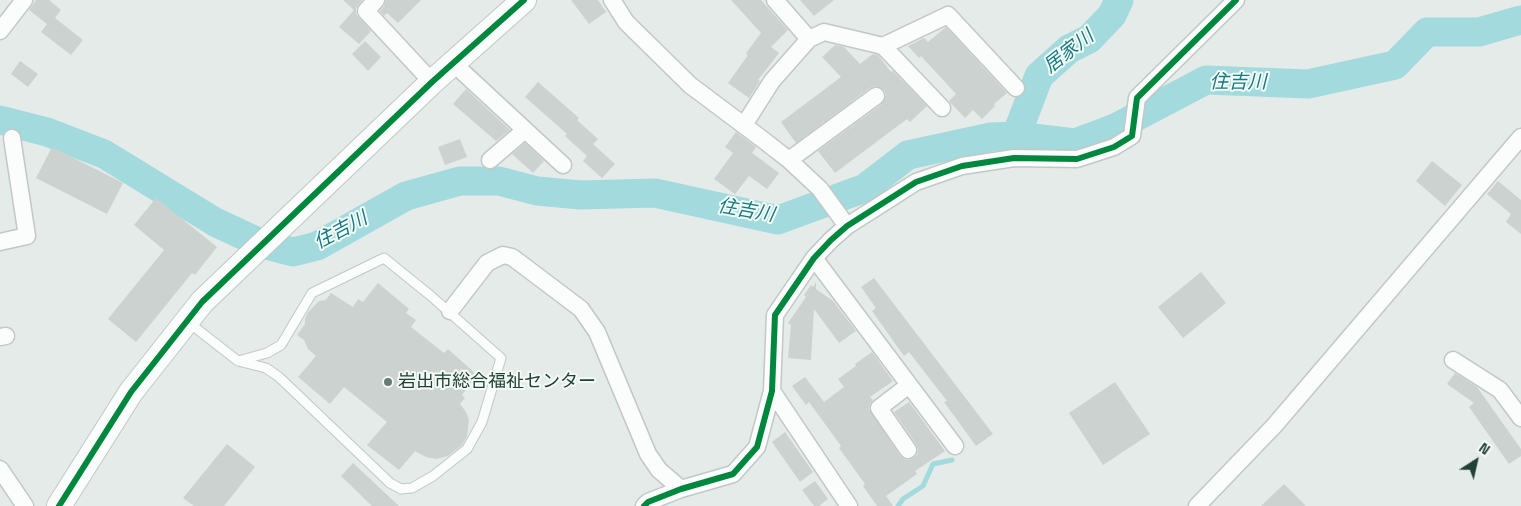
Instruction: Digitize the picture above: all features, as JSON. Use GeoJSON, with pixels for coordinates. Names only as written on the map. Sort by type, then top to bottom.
{"type":"FeatureCollection","features":[{"type":"Feature","properties":{"kind":"street"},"geometry":{"type":"LineString","coordinates":[[0,32],[24,0]]}},
{"type":"Feature","properties":{"kind":"street"},"geometry":{"type":"LineString","coordinates":[[376,0],[366,11],[432,82]]}},
{"type":"Feature","properties":{"kind":"street"},"geometry":{"type":"LineString","coordinates":[[59,506],[131,392],[202,302],[432,82],[524,0]]}},
{"type":"Feature","properties":{"kind":"street"},"geometry":{"type":"LineString","coordinates":[[612,0],[626,22],[690,85],[789,160],[820,189],[847,226]]}},
{"type":"Feature","properties":{"kind":"street"},"geometry":{"type":"LineString","coordinates":[[775,0],[808,40]]}},
{"type":"Feature","properties":{"kind":"street"},"geometry":{"type":"LineString","coordinates":[[644,506],[648,502],[681,489],[733,474],[757,447],[772,391],[775,315],[814,258],[847,226],[916,182],[962,166],[1014,158],[1078,159],[1114,147],[1132,136],[1137,98],[1236,0]]}},
{"type":"Feature","properties":{"kind":"street"},"geometry":{"type":"LineString","coordinates":[[882,46],[948,15],[1016,88]]}},
{"type":"Feature","properties":{"kind":"street"},"geometry":{"type":"LineString","coordinates":[[744,125],[772,81],[808,40],[824,32],[882,46],[942,108]]}},
{"type":"Feature","properties":{"kind":"street"},"geometry":{"type":"LineString","coordinates":[[453,63],[563,165]]}},
{"type":"Feature","properties":{"kind":"street"},"geometry":{"type":"LineString","coordinates":[[789,160],[876,96]]}},
{"type":"Feature","properties":{"kind":"street"},"geometry":{"type":"LineString","coordinates":[[490,160],[525,130]]}},
{"type":"Feature","properties":{"kind":"street"},"geometry":{"type":"LineString","coordinates":[[1197,506],[1274,426],[1521,137]]}},
{"type":"Feature","properties":{"kind":"street"},"geometry":{"type":"LineString","coordinates":[[0,242],[27,236],[12,138]]}},
{"type":"Feature","properties":{"kind":"street"},"geometry":{"type":"LineString","coordinates":[[450,311],[486,263],[503,255],[512,257],[581,309],[597,332],[648,454],[658,470],[681,489]]}},
{"type":"Feature","properties":{"kind":"street"},"geometry":{"type":"LineString","coordinates":[[814,258],[955,446]]}},
{"type":"Feature","properties":{"kind":"street"},"geometry":{"type":"LineString","coordinates":[[1453,360],[1500,390],[1521,418]]}},
{"type":"Feature","properties":{"kind":"street"},"geometry":{"type":"LineString","coordinates":[[908,450],[879,408],[909,384]]}},
{"type":"Feature","properties":{"kind":"street"},"geometry":{"type":"LineString","coordinates":[[772,391],[849,506]]}},
{"type":"Feature","properties":{"kind":"street"},"geometry":{"type":"LineString","coordinates":[[0,469],[25,506]]}},
{"type":"Feature","properties":{"kind":"lane"},"geometry":{"type":"LineString","coordinates":[[186,320],[238,361],[266,368],[279,377],[390,483],[402,488],[412,488],[433,476],[467,449],[482,422],[501,358],[450,311],[384,258],[312,293],[281,345],[268,353],[238,361]]}},
{"type":"Feature","properties":{"kind":"building"},"geometry":{"type":"Polygon","coordinates":[[[36,0],[49,0],[61,10],[55,18],[83,40],[71,55],[41,32],[47,24],[29,10],[36,0]]]}},
{"type":"Feature","properties":{"kind":"building"},"geometry":{"type":"Polygon","coordinates":[[[343,0],[362,0],[356,8],[356,14],[371,31],[359,44],[339,27],[354,10],[343,0]]]}},
{"type":"Feature","properties":{"kind":"building"},"geometry":{"type":"Polygon","coordinates":[[[386,0],[421,0],[398,23],[387,13],[384,16],[380,11],[386,0]]]}},
{"type":"Feature","properties":{"kind":"building"},"geometry":{"type":"Polygon","coordinates":[[[571,0],[598,0],[606,12],[589,24],[571,0]]]}},
{"type":"Feature","properties":{"kind":"building"},"geometry":{"type":"Polygon","coordinates":[[[731,0],[761,0],[788,30],[771,47],[779,53],[758,80],[760,81],[749,98],[728,83],[748,55],[746,53],[761,33],[731,0]]]}},
{"type":"Feature","properties":{"kind":"building"},"geometry":{"type":"Polygon","coordinates":[[[800,0],[834,0],[814,16],[800,0]]]}},
{"type":"Feature","properties":{"kind":"building"},"geometry":{"type":"Polygon","coordinates":[[[946,27],[1007,93],[994,104],[995,106],[982,119],[973,110],[965,118],[949,101],[956,94],[921,56],[919,58],[908,46],[924,38],[928,42],[946,27]]]}},
{"type":"Feature","properties":{"kind":"building"},"geometry":{"type":"Polygon","coordinates":[[[365,41],[381,57],[368,71],[352,54],[365,41]]]}},
{"type":"Feature","properties":{"kind":"building"},"geometry":{"type":"Polygon","coordinates":[[[835,45],[844,47],[860,64],[873,54],[878,55],[891,72],[893,71],[927,106],[910,122],[907,119],[835,173],[818,151],[882,104],[886,95],[884,90],[875,86],[870,88],[796,143],[781,122],[841,77],[822,57],[835,45]]]}},
{"type":"Feature","properties":{"kind":"building"},"geometry":{"type":"Polygon","coordinates":[[[20,61],[38,74],[28,87],[11,74],[20,61]]]}},
{"type":"Feature","properties":{"kind":"building"},"geometry":{"type":"Polygon","coordinates":[[[538,82],[579,118],[577,120],[598,139],[593,144],[615,164],[602,178],[583,161],[587,156],[565,136],[567,134],[525,97],[538,82]]]}},
{"type":"Feature","properties":{"kind":"building"},"geometry":{"type":"Polygon","coordinates":[[[466,89],[510,130],[496,141],[453,104],[466,89]]]}},
{"type":"Feature","properties":{"kind":"building"},"geometry":{"type":"Polygon","coordinates":[[[736,132],[756,147],[752,153],[779,173],[767,189],[749,176],[735,194],[714,179],[733,153],[725,147],[736,132]]]}},
{"type":"Feature","properties":{"kind":"building"},"geometry":{"type":"Polygon","coordinates":[[[460,139],[467,157],[445,165],[438,147],[460,139]]]}},
{"type":"Feature","properties":{"kind":"building"},"geometry":{"type":"Polygon","coordinates":[[[525,143],[544,161],[533,173],[512,154],[525,143]]]}},
{"type":"Feature","properties":{"kind":"building"},"geometry":{"type":"Polygon","coordinates":[[[52,147],[123,183],[107,214],[36,178],[52,147]]]}},
{"type":"Feature","properties":{"kind":"building"},"geometry":{"type":"Polygon","coordinates":[[[1432,161],[1462,185],[1445,206],[1416,181],[1432,161]]]}},
{"type":"Feature","properties":{"kind":"building"},"geometry":{"type":"Polygon","coordinates":[[[1498,181],[1521,200],[1521,234],[1506,222],[1511,214],[1487,194],[1498,181]]]}},
{"type":"Feature","properties":{"kind":"building"},"geometry":{"type":"Polygon","coordinates":[[[156,198],[217,247],[195,275],[192,273],[136,342],[108,319],[164,250],[134,225],[156,198]]]}},
{"type":"Feature","properties":{"kind":"building"},"geometry":{"type":"Polygon","coordinates":[[[1201,272],[1226,303],[1183,338],[1158,307],[1201,272]]]}},
{"type":"Feature","properties":{"kind":"building"},"geometry":{"type":"Polygon","coordinates":[[[874,278],[993,434],[976,446],[944,402],[947,401],[909,352],[904,356],[872,311],[876,308],[861,287],[874,278]]]}},
{"type":"Feature","properties":{"kind":"building"},"geometry":{"type":"Polygon","coordinates":[[[816,282],[816,289],[833,301],[856,331],[839,343],[814,309],[811,360],[788,358],[791,325],[788,323],[806,297],[804,295],[811,285],[813,287],[816,282]]]}},
{"type":"Feature","properties":{"kind":"building","name":"岩出市総合福祉センター"},"geometry":{"type":"Polygon","coordinates":[[[378,283],[409,309],[406,313],[416,320],[411,327],[444,353],[448,349],[477,375],[462,395],[465,398],[460,404],[469,420],[467,436],[462,445],[448,456],[436,459],[426,457],[415,451],[399,470],[367,445],[387,422],[344,387],[330,404],[298,377],[316,356],[308,349],[304,340],[297,335],[305,324],[308,312],[319,301],[326,300],[331,293],[353,307],[358,299],[363,302],[378,283]]]}},
{"type":"Feature","properties":{"kind":"building"},"geometry":{"type":"Polygon","coordinates":[[[872,352],[893,381],[870,397],[873,400],[869,409],[900,456],[909,460],[917,455],[918,450],[916,444],[894,412],[909,402],[945,451],[915,471],[917,474],[886,496],[893,506],[877,506],[863,486],[865,484],[839,448],[841,446],[809,402],[806,405],[792,386],[805,377],[824,402],[844,387],[838,379],[872,352]]]}},
{"type":"Feature","properties":{"kind":"building"},"geometry":{"type":"Polygon","coordinates":[[[1455,373],[1477,387],[1521,449],[1521,456],[1509,464],[1469,407],[1474,403],[1447,384],[1455,373]]]}},
{"type":"Feature","properties":{"kind":"building"},"geometry":{"type":"Polygon","coordinates":[[[1115,382],[1150,434],[1103,465],[1069,413],[1115,382]]]}},
{"type":"Feature","properties":{"kind":"building"},"geometry":{"type":"Polygon","coordinates":[[[785,432],[813,472],[800,482],[772,442],[785,432]]]}},
{"type":"Feature","properties":{"kind":"building"},"geometry":{"type":"Polygon","coordinates":[[[227,444],[255,467],[224,506],[194,506],[183,498],[227,444]]]}},
{"type":"Feature","properties":{"kind":"building"},"geometry":{"type":"Polygon","coordinates":[[[353,463],[399,506],[372,506],[341,476],[353,463]]]}},
{"type":"Feature","properties":{"kind":"building"},"geometry":{"type":"Polygon","coordinates":[[[815,481],[828,499],[819,506],[814,506],[802,490],[815,481]]]}},
{"type":"Feature","properties":{"kind":"building"},"geometry":{"type":"Polygon","coordinates":[[[1284,484],[1306,506],[1261,506],[1284,484]]]}},
{"type":"Feature","properties":{"kind":"waterway","name":"居家川"},"geometry":{"type":"LineString","coordinates":[[1016,136],[1039,76],[1069,49],[1089,39],[1112,15],[1119,0]]}},
{"type":"Feature","properties":{"kind":"waterway","name":"住吉川"},"geometry":{"type":"LineString","coordinates":[[0,120],[47,132],[104,154],[215,222],[262,244],[293,252],[317,246],[406,196],[460,181],[499,181],[537,191],[581,195],[655,193],[778,220],[865,188],[908,155],[991,137],[1016,136],[1075,143],[1115,128],[1206,80],[1308,84],[1395,65],[1427,32],[1479,32],[1521,20]]}},
{"type":"Feature","properties":{"kind":"waterway"},"geometry":{"type":"LineString","coordinates":[[898,506],[903,499],[923,486],[933,464],[952,460]]}},
{"type":"Feature","properties":{"kind":"cycle path"},"geometry":{"type":"LineString","coordinates":[[59,506],[131,392],[202,302],[432,82],[524,0]]}},
{"type":"Feature","properties":{"kind":"cycle path"},"geometry":{"type":"LineString","coordinates":[[644,506],[648,502],[681,489],[733,474],[757,447],[772,391],[775,315],[814,258],[847,226],[916,182],[962,166],[1014,158],[1077,159],[1114,147],[1132,136],[1137,98],[1236,0]]}},
{"type":"Feature","properties":{"kind":"place","name":"岩出市総合福祉センター"},"geometry":{"type":"Point","coordinates":[388,382]}}]}
